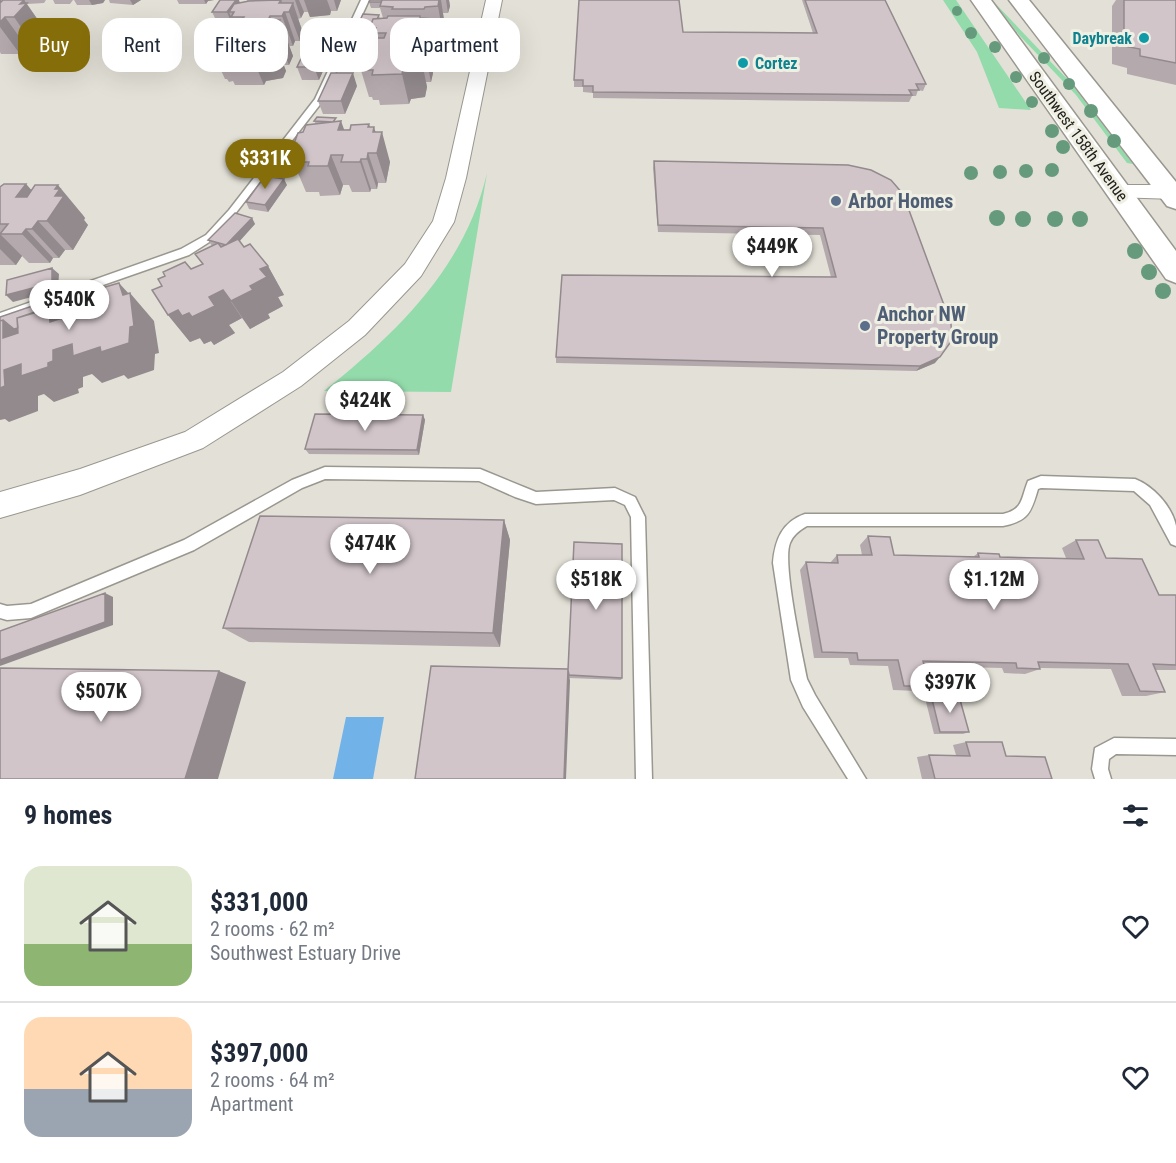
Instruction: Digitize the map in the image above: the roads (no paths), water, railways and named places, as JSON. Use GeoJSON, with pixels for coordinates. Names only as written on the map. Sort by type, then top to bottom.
{"type":"FeatureCollection","features":[{"type":"Feature","properties":{"kind":"main road","name":"Southwest 158th Avenue"},"geometry":{"type":"LineString","coordinates":[[981,0],[1176,272]]}},
{"type":"Feature","properties":{"kind":"main road","name":"Southwest 158th Avenue"},"geometry":{"type":"LineString","coordinates":[[1019,0],[1174,195]]}},
{"type":"Feature","properties":{"kind":"street"},"geometry":{"type":"LineString","coordinates":[[0,505],[80,482],[194,440],[292,379],[357,328],[413,270],[442,222],[456,178],[494,0]]}},
{"type":"Feature","properties":{"kind":"street"},"geometry":{"type":"LineString","coordinates":[[1119,192],[1174,195]]}},
{"type":"Feature","properties":{"kind":"lane"},"geometry":{"type":"LineString","coordinates":[[0,317],[185,252],[210,237],[319,100],[365,0]]}},
{"type":"Feature","properties":{"kind":"lane"},"geometry":{"type":"LineString","coordinates":[[0,610],[7,613],[31,611],[189,545],[297,484],[325,473],[480,475],[536,498],[615,494],[630,501],[638,518],[644,779]]}},
{"type":"Feature","properties":{"kind":"lane"},"geometry":{"type":"LineString","coordinates":[[858,779],[809,701],[799,680],[780,563],[781,544],[790,529],[805,520],[1003,520],[1016,518],[1025,511],[1033,485],[1053,482],[1135,485],[1144,488],[1152,495],[1176,539]]}},
{"type":"Feature","properties":{"kind":"lane"},"geometry":{"type":"LineString","coordinates":[[1103,779],[1100,769],[1101,754],[1114,746],[1176,747]]}},
{"type":"Feature","properties":{"kind":"water"},"geometry":{"type":"Polygon","coordinates":[[[346,717],[384,717],[373,779],[333,779],[346,717]]]}},
{"type":"Feature","properties":{"kind":"place","name":"Daybreak"},"geometry":{"type":"Point","coordinates":[1144,38]}},
{"type":"Feature","properties":{"kind":"place","name":"Cortez"},"geometry":{"type":"Point","coordinates":[743,63]}},
{"type":"Feature","properties":{"kind":"place","name":"Arbor Homes"},"geometry":{"type":"Point","coordinates":[836,201]}},
{"type":"Feature","properties":{"kind":"place","name":"Anchor NW Property Group"},"geometry":{"type":"Point","coordinates":[865,326]}}]}
